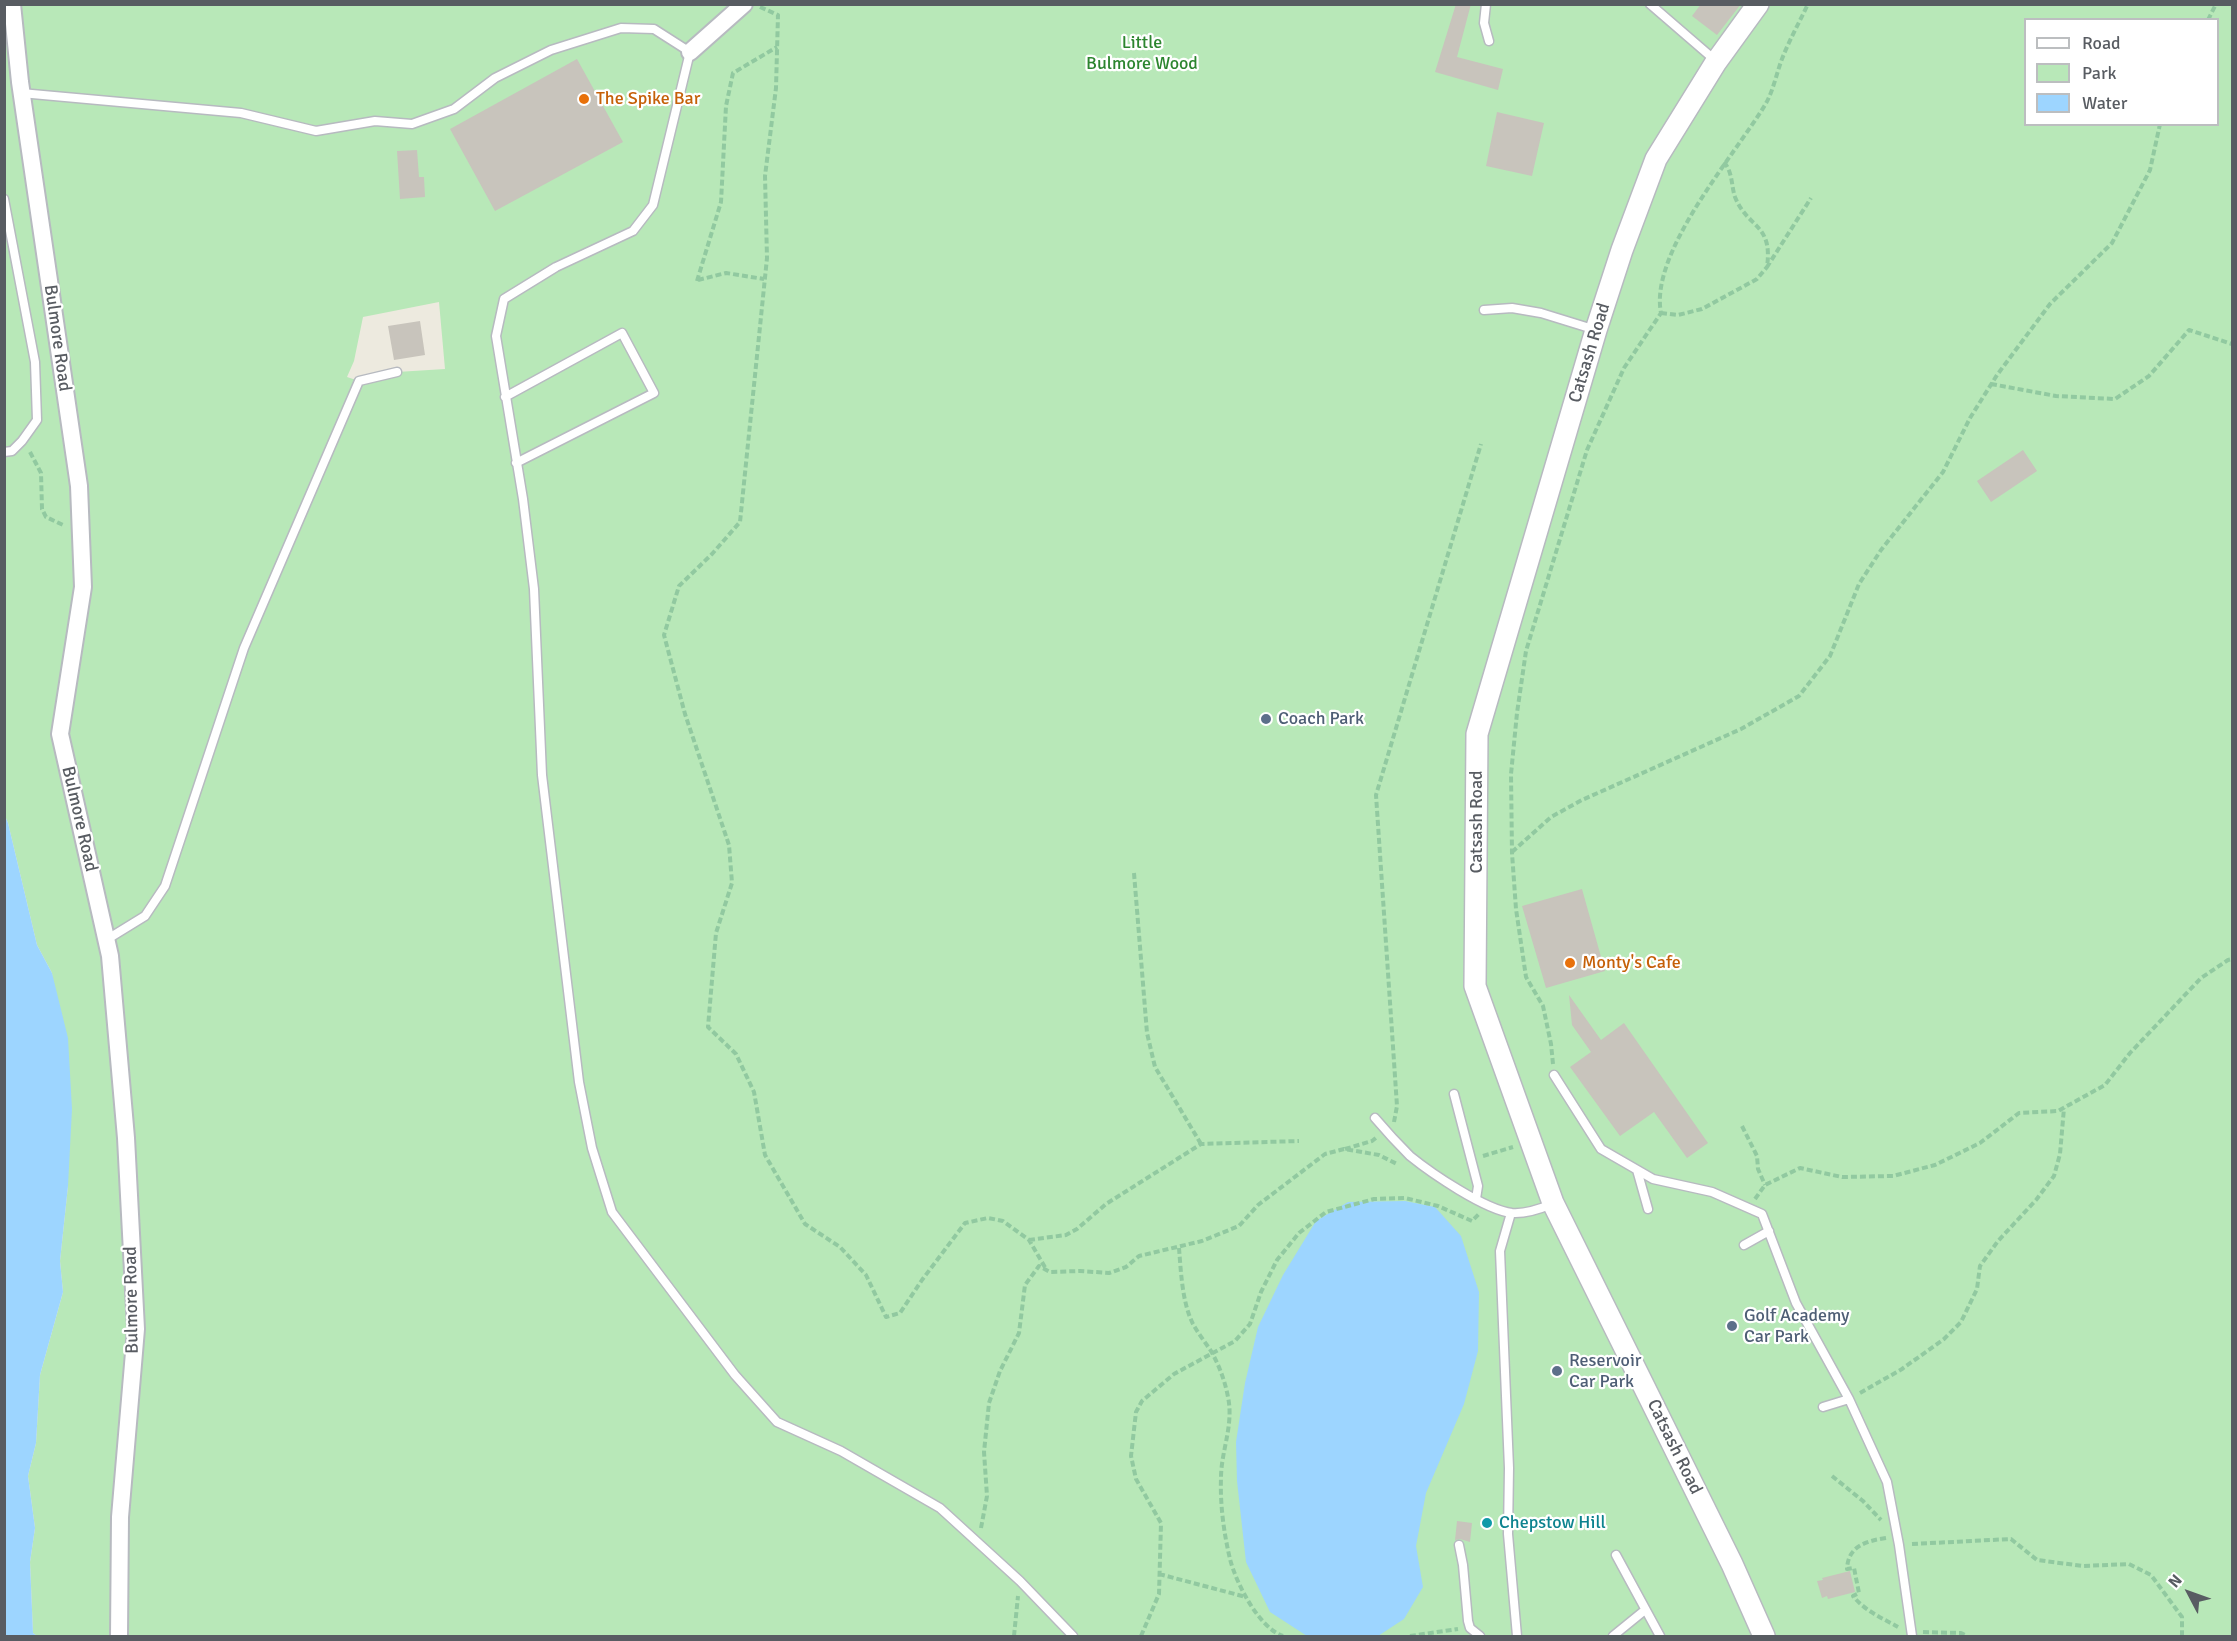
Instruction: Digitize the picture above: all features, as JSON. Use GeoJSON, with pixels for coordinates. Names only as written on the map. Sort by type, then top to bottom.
{"type":"FeatureCollection","features":[{"type":"Feature","properties":{"kind":"street","name":"Bulmore Road"},"geometry":{"type":"LineString","coordinates":[[12,4],[21,93],[79,486],[83,587],[60,734],[110,956],[126,1138],[136,1329],[120,1517],[119,1636]]}},
{"type":"Feature","properties":{"kind":"street"},"geometry":{"type":"LineString","coordinates":[[690,52],[744,4]]}},
{"type":"Feature","properties":{"kind":"street","name":"Catsash Road"},"geometry":{"type":"LineString","coordinates":[[1758,4],[1716,62],[1656,159],[1622,250],[1596,330],[1477,734],[1475,986],[1553,1203],[1718,1536],[1764,1636]]}},
{"type":"Feature","properties":{"kind":"lane"},"geometry":{"type":"LineString","coordinates":[[1486,4],[1484,23],[1489,41]]}},
{"type":"Feature","properties":{"kind":"lane"},"geometry":{"type":"LineString","coordinates":[[1650,4],[1716,62]]}},
{"type":"Feature","properties":{"kind":"lane"},"geometry":{"type":"LineString","coordinates":[[21,93],[241,113],[316,131],[375,121],[412,124],[454,109],[495,78],[551,50],[621,28],[654,29],[690,52],[653,204],[633,231],[556,267],[504,299],[496,336],[534,589],[542,776],[579,1082],[592,1148],[612,1212],[735,1375],[777,1422],[841,1451],[940,1508],[1020,1581],[1073,1636]]}},
{"type":"Feature","properties":{"kind":"lane"},"geometry":{"type":"LineString","coordinates":[[4,199],[35,362],[37,420],[12,451],[4,452]]}},
{"type":"Feature","properties":{"kind":"lane"},"geometry":{"type":"LineString","coordinates":[[1484,310],[1512,308],[1541,313],[1596,330]]}},
{"type":"Feature","properties":{"kind":"lane"},"geometry":{"type":"LineString","coordinates":[[505,397],[622,333],[654,393],[516,463]]}},
{"type":"Feature","properties":{"kind":"lane"},"geometry":{"type":"LineString","coordinates":[[106,940],[145,916],[165,886],[244,648],[359,381],[397,372]]}},
{"type":"Feature","properties":{"kind":"lane"},"geometry":{"type":"LineString","coordinates":[[1554,1075],[1601,1149],[1653,1179],[1712,1192],[1762,1214],[1796,1303],[1849,1399],[1887,1482],[1912,1634]]}},
{"type":"Feature","properties":{"kind":"lane"},"geometry":{"type":"LineString","coordinates":[[1454,1094],[1478,1185],[1476,1199]]}},
{"type":"Feature","properties":{"kind":"lane"},"geometry":{"type":"LineString","coordinates":[[1375,1119],[1410,1155],[1447,1182],[1487,1205],[1511,1213],[1540,1208],[1553,1203]]}},
{"type":"Feature","properties":{"kind":"lane"},"geometry":{"type":"LineString","coordinates":[[1637,1170],[1648,1209]]}},
{"type":"Feature","properties":{"kind":"lane"},"geometry":{"type":"LineString","coordinates":[[1511,1213],[1500,1251],[1509,1468],[1508,1534],[1517,1636]]}},
{"type":"Feature","properties":{"kind":"lane"},"geometry":{"type":"LineString","coordinates":[[1744,1245],[1769,1231]]}},
{"type":"Feature","properties":{"kind":"lane"},"geometry":{"type":"LineString","coordinates":[[1823,1407],[1849,1399]]}},
{"type":"Feature","properties":{"kind":"lane"},"geometry":{"type":"LineString","coordinates":[[1459,1545],[1470,1628],[1480,1636]]}},
{"type":"Feature","properties":{"kind":"lane"},"geometry":{"type":"LineString","coordinates":[[1616,1555],[1660,1636]]}},
{"type":"Feature","properties":{"kind":"lane"},"geometry":{"type":"LineString","coordinates":[[1613,1636],[1645,1610]]}},
{"type":"Feature","properties":{"kind":"path"},"geometry":{"type":"LineString","coordinates":[[754,4],[778,15],[776,88],[765,176],[766,258],[740,522],[712,554],[679,586],[664,635],[685,714],[729,845],[732,883],[716,933],[708,1027],[736,1054],[754,1092],[765,1155],[805,1224],[840,1247],[866,1275],[886,1317],[900,1313],[965,1223],[988,1218],[1003,1221],[1029,1240],[1046,1269]]}},
{"type":"Feature","properties":{"kind":"path"},"geometry":{"type":"LineString","coordinates":[[1554,1075],[1551,1044],[1543,1006],[1526,977],[1516,909],[1512,853],[1511,774],[1526,651],[1587,450],[1624,368],[1661,313],[1658,298],[1674,248],[1724,161],[1766,104],[1784,54],[1808,4]]}},
{"type":"Feature","properties":{"kind":"path"},"geometry":{"type":"LineString","coordinates":[[2209,18],[2216,4]]}},
{"type":"Feature","properties":{"kind":"path"},"geometry":{"type":"LineString","coordinates":[[764,279],[726,273],[697,281],[721,202],[726,106],[733,73],[777,47]]}},
{"type":"Feature","properties":{"kind":"path"},"geometry":{"type":"LineString","coordinates":[[1512,853],[1551,817],[1582,800],[1742,729],[1799,696],[1830,656],[1859,584],[1881,550],[1943,472],[1970,418],[1991,384],[2050,304],[2112,243],[2150,170],[2160,126]]}},
{"type":"Feature","properties":{"kind":"path"},"geometry":{"type":"LineString","coordinates":[[1724,161],[1730,170],[1735,197],[1768,242],[1767,267]]}},
{"type":"Feature","properties":{"kind":"path"},"geometry":{"type":"LineString","coordinates":[[1661,313],[1678,315],[1702,309],[1757,279],[1811,198]]}},
{"type":"Feature","properties":{"kind":"path"},"geometry":{"type":"LineString","coordinates":[[1991,384],[2056,396],[2115,399],[2149,376],[2189,330],[2232,344]]}},
{"type":"Feature","properties":{"kind":"path"},"geometry":{"type":"LineString","coordinates":[[22,441],[35,458],[42,473],[42,509],[46,517],[66,526],[81,528]]}},
{"type":"Feature","properties":{"kind":"path"},"geometry":{"type":"LineString","coordinates":[[978,1543],[987,1496],[984,1452],[989,1403],[1000,1371],[1019,1333],[1026,1285],[1038,1266],[1050,1272],[1080,1270],[1109,1273],[1126,1267],[1139,1256],[1179,1248],[1239,1226],[1258,1205],[1325,1154],[1372,1141],[1395,1122],[1397,1106],[1377,795],[1481,444]]}},
{"type":"Feature","properties":{"kind":"path"},"geometry":{"type":"LineString","coordinates":[[1134,873],[1146,1033],[1155,1067],[1201,1144]]}},
{"type":"Feature","properties":{"kind":"path"},"geometry":{"type":"LineString","coordinates":[[1742,1126],[1757,1156],[1758,1169],[1765,1185],[1800,1168],[1842,1177],[1893,1176],[1935,1165],[1980,1143],[2019,1113],[2058,1111],[2105,1085],[2130,1053],[2201,978],[2232,959]]}},
{"type":"Feature","properties":{"kind":"path"},"geometry":{"type":"LineString","coordinates":[[1849,1399],[1902,1369],[1944,1339],[1961,1322],[1977,1289],[1980,1266],[1998,1241],[2036,1200],[2054,1176],[2060,1154],[2064,1108]]}},
{"type":"Feature","properties":{"kind":"path"},"geometry":{"type":"LineString","coordinates":[[1029,1240],[1066,1235],[1077,1229],[1106,1204],[1201,1144],[1299,1141]]}},
{"type":"Feature","properties":{"kind":"path"},"geometry":{"type":"LineString","coordinates":[[1471,1160],[1530,1141]]}},
{"type":"Feature","properties":{"kind":"path"},"geometry":{"type":"LineString","coordinates":[[1344,1149],[1379,1155],[1403,1166]]}},
{"type":"Feature","properties":{"kind":"path"},"geometry":{"type":"LineString","coordinates":[[1141,1636],[1159,1594],[1161,1523],[1136,1479],[1131,1456],[1136,1412],[1142,1401],[1174,1374],[1235,1341],[1250,1324],[1261,1293],[1277,1260],[1299,1233],[1326,1212],[1374,1199],[1405,1198],[1438,1206],[1472,1221],[1487,1205]]}},
{"type":"Feature","properties":{"kind":"path"},"geometry":{"type":"LineString","coordinates":[[1179,1248],[1184,1292],[1192,1323],[1212,1352],[1222,1374],[1229,1400],[1229,1434],[1220,1476],[1223,1516],[1231,1561],[1247,1597],[1260,1618],[1283,1636]]}},
{"type":"Feature","properties":{"kind":"path"},"geometry":{"type":"LineString","coordinates":[[1832,1476],[1863,1501],[1884,1523]]}},
{"type":"Feature","properties":{"kind":"path"},"geometry":{"type":"LineString","coordinates":[[1884,1530],[1885,1538]]}},
{"type":"Feature","properties":{"kind":"path"},"geometry":{"type":"LineString","coordinates":[[1966,1636],[1961,1634],[1912,1634],[1882,1620],[1852,1596],[1858,1593],[1854,1568],[1847,1569],[1847,1561],[1855,1547],[1867,1540],[1885,1538],[1898,1540],[2011,1539],[2037,1560],[2083,1566],[2129,1564],[2151,1575],[2157,1583],[2182,1617],[2182,1636]]}},
{"type":"Feature","properties":{"kind":"path"},"geometry":{"type":"LineString","coordinates":[[1160,1574],[1247,1597]]}},
{"type":"Feature","properties":{"kind":"path"},"geometry":{"type":"LineString","coordinates":[[1014,1636],[1020,1581]]}},
{"type":"Feature","properties":{"kind":"path"},"geometry":{"type":"LineString","coordinates":[[1410,1636],[1470,1628]]}},
{"type":"Feature","properties":{"kind":"green space","name":"Little Bulmore Wood"},"geometry":{"type":"Polygon","coordinates":[[[4,5],[2232,5],[2232,1636],[37,1636],[33,1633],[30,1562],[35,1528],[28,1476],[36,1443],[40,1375],[63,1292],[60,1261],[68,1186],[52,973],[37,945],[5,816],[4,5]],[[439,302],[363,317],[354,361],[347,377],[359,381],[397,372],[445,369],[439,302]]]}},
{"type":"Feature","properties":{"kind":"water"},"geometry":{"type":"Polygon","coordinates":[[[5,816],[37,945],[52,973],[68,1038],[72,1109],[68,1186],[60,1261],[63,1292],[40,1375],[36,1443],[28,1476],[35,1528],[30,1562],[33,1633],[37,1636],[4,1636],[5,816]]]}},
{"type":"Feature","properties":{"kind":"water"},"geometry":{"type":"Polygon","coordinates":[[[1405,1201],[1435,1207],[1461,1236],[1479,1292],[1478,1351],[1464,1404],[1426,1493],[1416,1546],[1423,1587],[1404,1619],[1378,1636],[1307,1636],[1270,1612],[1246,1562],[1237,1481],[1236,1442],[1245,1383],[1258,1327],[1283,1275],[1316,1221],[1348,1202],[1405,1201]]]}},
{"type":"Feature","properties":{"kind":"building"},"geometry":{"type":"Polygon","coordinates":[[[1456,4],[1471,4],[1457,57],[1503,69],[1498,90],[1435,72],[1456,4]]]}},
{"type":"Feature","properties":{"kind":"building"},"geometry":{"type":"Polygon","coordinates":[[[1701,4],[1741,4],[1717,35],[1692,16],[1701,4]]]}},
{"type":"Feature","properties":{"kind":"building"},"geometry":{"type":"Polygon","coordinates":[[[577,59],[623,142],[495,211],[450,129],[577,59]]]}},
{"type":"Feature","properties":{"kind":"building"},"geometry":{"type":"Polygon","coordinates":[[[1497,112],[1544,123],[1532,176],[1486,166],[1497,112]]]}},
{"type":"Feature","properties":{"kind":"building"},"geometry":{"type":"Polygon","coordinates":[[[417,150],[419,177],[424,177],[425,197],[400,199],[397,151],[417,150]]]}},
{"type":"Feature","properties":{"kind":"building"},"geometry":{"type":"Polygon","coordinates":[[[420,321],[425,355],[394,360],[388,326],[420,321]]]}},
{"type":"Feature","properties":{"kind":"building"},"geometry":{"type":"Polygon","coordinates":[[[2023,450],[2037,471],[1991,502],[1977,481],[2023,450]]]}},
{"type":"Feature","properties":{"kind":"building"},"geometry":{"type":"Polygon","coordinates":[[[1582,889],[1605,971],[1546,988],[1522,906],[1582,889]]]}},
{"type":"Feature","properties":{"kind":"building"},"geometry":{"type":"Polygon","coordinates":[[[1569,995],[1601,1040],[1624,1023],[1708,1143],[1687,1158],[1654,1112],[1620,1136],[1570,1067],[1591,1052],[1572,1025],[1569,995]]]}},
{"type":"Feature","properties":{"kind":"building"},"geometry":{"type":"Polygon","coordinates":[[[1457,1521],[1472,1523],[1470,1542],[1455,1540],[1457,1521]]]}},
{"type":"Feature","properties":{"kind":"building"},"geometry":{"type":"Polygon","coordinates":[[[1850,1571],[1855,1592],[1828,1599],[1827,1596],[1822,1598],[1817,1581],[1850,1571]]]}},
{"type":"Feature","properties":{"kind":"place","name":"The Spike Bar"},"geometry":{"type":"Point","coordinates":[584,99]}},
{"type":"Feature","properties":{"kind":"place","name":"Coach Park"},"geometry":{"type":"Point","coordinates":[1266,719]}},
{"type":"Feature","properties":{"kind":"place","name":"Monty's Cafe"},"geometry":{"type":"Point","coordinates":[1570,963]}},
{"type":"Feature","properties":{"kind":"place","name":"Golf Academy Car Park"},"geometry":{"type":"Point","coordinates":[1732,1326]}},
{"type":"Feature","properties":{"kind":"place","name":"Reservoir Car Park"},"geometry":{"type":"Point","coordinates":[1557,1371]}},
{"type":"Feature","properties":{"kind":"place","name":"Chepstow Hill"},"geometry":{"type":"Point","coordinates":[1487,1523]}}]}
